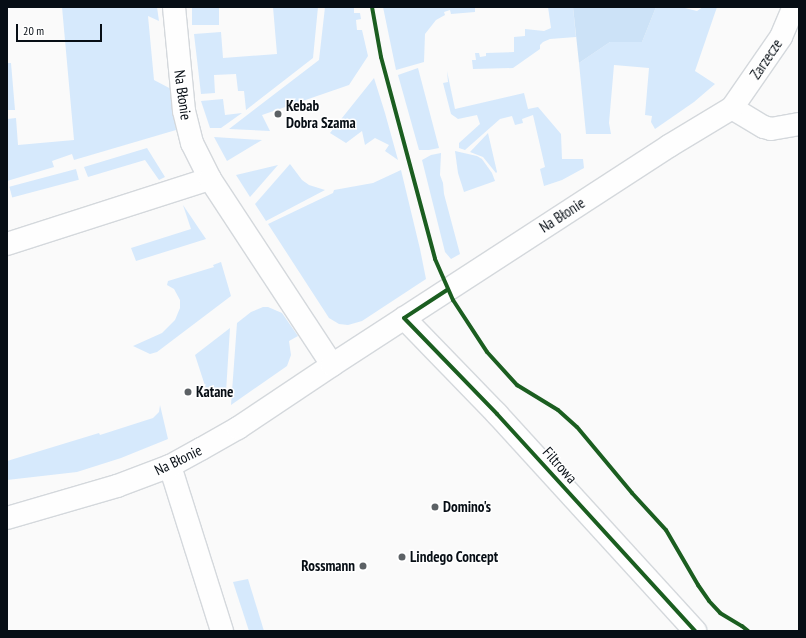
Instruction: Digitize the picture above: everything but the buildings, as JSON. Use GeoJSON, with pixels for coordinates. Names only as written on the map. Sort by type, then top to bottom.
{"type":"FeatureCollection","features":[{"type":"Feature","properties":{"kind":"street","name":"Na Błonie"},"geometry":{"type":"LineString","coordinates":[[174,7],[184,111],[192,143],[210,180],[332,364]]}},
{"type":"Feature","properties":{"kind":"street","name":"Zarzecze"},"geometry":{"type":"LineString","coordinates":[[732,108],[781,37],[794,7]]}},
{"type":"Feature","properties":{"kind":"street","name":"Na Błonie"},"geometry":{"type":"LineString","coordinates":[[7,518],[117,486],[170,466],[238,428],[332,364],[695,129],[732,108]]}},
{"type":"Feature","properties":{"kind":"street"},"geometry":{"type":"LineString","coordinates":[[732,108],[764,127],[771,129],[799,124]]}},
{"type":"Feature","properties":{"kind":"street"},"geometry":{"type":"LineString","coordinates":[[7,244],[210,180]]}},
{"type":"Feature","properties":{"kind":"street","name":"Filtrowa"},"geometry":{"type":"LineString","coordinates":[[404,318],[497,414],[695,631]]}},
{"type":"Feature","properties":{"kind":"street"},"geometry":{"type":"LineString","coordinates":[[170,466],[222,631]]}},
{"type":"Feature","properties":{"kind":"shaded area"},"geometry":{"type":"Polygon","coordinates":[[[62,7],[157,7],[159,21],[148,16],[154,80],[173,90],[176,130],[74,160],[72,154],[52,161],[54,167],[7,181],[7,119],[16,118],[18,145],[74,140],[62,7]]]}},
{"type":"Feature","properties":{"kind":"shaded area"},"geometry":{"type":"Polygon","coordinates":[[[192,7],[219,7],[219,25],[192,25],[192,7]]]}},
{"type":"Feature","properties":{"kind":"shaded area"},"geometry":{"type":"Polygon","coordinates":[[[273,7],[318,7],[313,58],[246,110],[244,91],[238,91],[236,74],[214,75],[215,93],[201,94],[194,34],[221,32],[223,58],[277,54],[273,7]]]}},
{"type":"Feature","properties":{"kind":"shaded area"},"geometry":{"type":"Polygon","coordinates":[[[325,7],[354,7],[354,13],[360,13],[361,19],[356,20],[357,30],[362,30],[368,56],[349,85],[262,115],[270,131],[229,129],[319,60],[325,7]]]}},
{"type":"Feature","properties":{"kind":"shaded area"},"geometry":{"type":"Polygon","coordinates":[[[383,7],[475,7],[475,12],[451,14],[450,10],[444,12],[445,15],[436,20],[425,34],[424,62],[396,70],[383,7]]]}},
{"type":"Feature","properties":{"kind":"shaded area"},"geometry":{"type":"Polygon","coordinates":[[[548,7],[573,7],[576,37],[550,39],[543,42],[540,45],[540,49],[513,68],[473,69],[472,60],[476,60],[475,53],[479,53],[480,57],[486,56],[486,53],[514,52],[514,37],[525,36],[525,29],[544,31],[551,28],[548,7]]]}},
{"type":"Feature","properties":{"kind":"shaded area"},"geometry":{"type":"Polygon","coordinates":[[[573,7],[656,7],[642,42],[610,42],[579,63],[573,7]]]}},
{"type":"Feature","properties":{"kind":"shaded area"},"geometry":{"type":"Polygon","coordinates":[[[656,7],[681,7],[697,11],[703,7],[717,7],[695,71],[715,84],[694,102],[655,129],[651,122],[652,116],[645,115],[649,68],[614,65],[609,123],[611,134],[586,134],[579,63],[610,42],[642,42],[656,7]]]}},
{"type":"Feature","properties":{"kind":"shaded area"},"geometry":{"type":"Polygon","coordinates":[[[7,63],[11,63],[15,110],[7,110],[7,63]]]}},
{"type":"Feature","properties":{"kind":"shaded area"},"geometry":{"type":"Polygon","coordinates":[[[418,68],[439,148],[429,150],[419,150],[398,75],[418,68]]]}},
{"type":"Feature","properties":{"kind":"shaded area"},"geometry":{"type":"Polygon","coordinates":[[[447,71],[455,109],[524,93],[528,109],[538,107],[561,134],[562,159],[583,159],[584,168],[562,180],[544,186],[540,169],[545,167],[533,115],[522,119],[523,123],[515,125],[512,116],[500,119],[465,150],[459,148],[459,143],[480,124],[477,115],[458,119],[451,114],[443,83],[448,82],[447,71]]]}},
{"type":"Feature","properties":{"kind":"shaded area"},"geometry":{"type":"Polygon","coordinates":[[[374,78],[398,160],[385,151],[389,145],[375,138],[365,145],[362,131],[346,143],[330,133],[374,78]]]}},
{"type":"Feature","properties":{"kind":"shaded area"},"geometry":{"type":"Polygon","coordinates":[[[223,99],[225,115],[242,113],[221,128],[210,128],[201,101],[223,99]]]}},
{"type":"Feature","properties":{"kind":"shaded area"},"geometry":{"type":"Polygon","coordinates":[[[488,133],[496,173],[483,157],[470,152],[488,133]]]}},
{"type":"Feature","properties":{"kind":"shaded area"},"geometry":{"type":"Polygon","coordinates":[[[214,137],[262,140],[227,161],[214,137]]]}},
{"type":"Feature","properties":{"kind":"shaded area"},"geometry":{"type":"Polygon","coordinates":[[[147,148],[165,177],[159,180],[145,160],[88,177],[84,167],[147,148]]]}},
{"type":"Feature","properties":{"kind":"shaded area"},"geometry":{"type":"Polygon","coordinates":[[[455,151],[477,156],[482,159],[492,173],[495,181],[464,192],[458,173],[455,151]]]}},
{"type":"Feature","properties":{"kind":"shaded area"},"geometry":{"type":"Polygon","coordinates":[[[441,153],[440,175],[460,254],[451,259],[445,252],[422,160],[431,155],[441,153]]]}},
{"type":"Feature","properties":{"kind":"shaded area"},"geometry":{"type":"Polygon","coordinates":[[[290,164],[302,180],[309,185],[325,190],[266,221],[255,204],[290,164]]]}},
{"type":"Feature","properties":{"kind":"shaded area"},"geometry":{"type":"Polygon","coordinates":[[[278,165],[250,197],[236,175],[278,165]]]}},
{"type":"Feature","properties":{"kind":"shaded area"},"geometry":{"type":"Polygon","coordinates":[[[76,169],[79,180],[12,197],[9,187],[76,169]]]}},
{"type":"Feature","properties":{"kind":"shaded area"},"geometry":{"type":"Polygon","coordinates":[[[401,170],[426,279],[362,321],[348,325],[339,324],[329,318],[268,224],[333,193],[334,190],[373,183],[401,170]]]}},
{"type":"Feature","properties":{"kind":"shaded area"},"geometry":{"type":"Polygon","coordinates":[[[183,205],[206,239],[136,261],[131,248],[191,229],[183,205]]]}},
{"type":"Feature","properties":{"kind":"shaded area"},"geometry":{"type":"Polygon","coordinates":[[[221,262],[231,296],[157,352],[150,354],[133,346],[162,333],[175,320],[180,308],[180,300],[174,289],[167,285],[168,281],[214,267],[213,265],[221,262]]]}},
{"type":"Feature","properties":{"kind":"shaded area"},"geometry":{"type":"Polygon","coordinates":[[[263,307],[268,307],[282,313],[298,336],[289,341],[291,355],[287,366],[231,405],[237,323],[251,312],[263,307]]]}},
{"type":"Feature","properties":{"kind":"shaded area"},"geometry":{"type":"Polygon","coordinates":[[[230,328],[226,392],[209,398],[195,355],[230,328]]]}},
{"type":"Feature","properties":{"kind":"shaded area"},"geometry":{"type":"Polygon","coordinates":[[[160,405],[168,439],[121,458],[77,472],[7,480],[7,461],[99,433],[100,435],[153,418],[159,412],[160,405]]]}},
{"type":"Feature","properties":{"kind":"shaded area"},"geometry":{"type":"Polygon","coordinates":[[[248,579],[264,631],[249,631],[233,582],[248,579]]]}},
{"type":"Feature","properties":{"kind":"cycle path"},"geometry":{"type":"LineString","coordinates":[[372,7],[381,57],[435,259],[453,300],[487,352],[517,385],[558,410],[577,427],[632,493],[666,530],[709,601],[720,613],[748,631]]}},
{"type":"Feature","properties":{"kind":"cycle path"},"geometry":{"type":"LineString","coordinates":[[447,290],[404,318],[497,414],[695,631]]}},
{"type":"Feature","properties":{"kind":"place","name":"Kebab Dobra Szama"},"geometry":{"type":"Point","coordinates":[278,114]}},
{"type":"Feature","properties":{"kind":"place","name":"Katane"},"geometry":{"type":"Point","coordinates":[188,392]}},
{"type":"Feature","properties":{"kind":"place","name":"Domino's"},"geometry":{"type":"Point","coordinates":[435,507]}},
{"type":"Feature","properties":{"kind":"place","name":"Lindego Concept"},"geometry":{"type":"Point","coordinates":[402,557]}},
{"type":"Feature","properties":{"kind":"place","name":"Rossmann"},"geometry":{"type":"Point","coordinates":[363,566]}}]}
